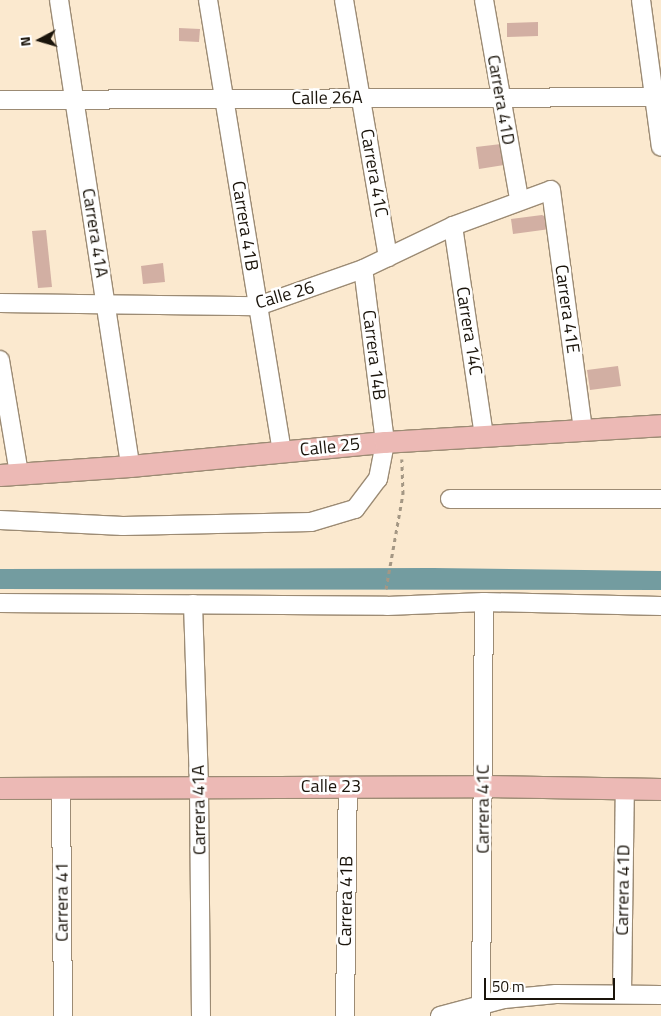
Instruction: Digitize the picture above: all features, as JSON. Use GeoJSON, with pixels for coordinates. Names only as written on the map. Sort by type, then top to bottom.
{"type":"FeatureCollection","features":[{"type":"Feature","properties":{"kind":"main road","name":"Calle 25"},"geometry":{"type":"LineString","coordinates":[[9,474],[130,466],[393,441],[661,425]]}},
{"type":"Feature","properties":{"kind":"main road","name":"Calle 23"},"geometry":{"type":"LineString","coordinates":[[0,788],[483,786],[661,789]]}},
{"type":"Feature","properties":{"kind":"street","name":"Carrera 41A"},"geometry":{"type":"LineString","coordinates":[[59,0],[130,466]]}},
{"type":"Feature","properties":{"kind":"street","name":"Carrera 41B"},"geometry":{"type":"LineString","coordinates":[[208,0],[282,452]]}},
{"type":"Feature","properties":{"kind":"street","name":"Carrera 41C"},"geometry":{"type":"LineString","coordinates":[[344,0],[388,257]]}},
{"type":"Feature","properties":{"kind":"street","name":"Carrera 41D"},"geometry":{"type":"LineString","coordinates":[[484,0],[518,200]]}},
{"type":"Feature","properties":{"kind":"street"},"geometry":{"type":"LineString","coordinates":[[641,0],[661,147]]}},
{"type":"Feature","properties":{"kind":"street","name":"Calle 26A"},"geometry":{"type":"LineString","coordinates":[[0,100],[501,96],[654,97]]}},
{"type":"Feature","properties":{"kind":"street","name":"Calle 26"},"geometry":{"type":"LineString","coordinates":[[0,303],[258,306],[363,269],[453,226],[518,200],[551,190]]}},
{"type":"Feature","properties":{"kind":"street","name":"Carrera 41E"},"geometry":{"type":"LineString","coordinates":[[551,190],[583,429]]}},
{"type":"Feature","properties":{"kind":"street","name":"Carrera 14C"},"geometry":{"type":"LineString","coordinates":[[453,226],[484,436]]}},
{"type":"Feature","properties":{"kind":"street","name":"Carrera 14B"},"geometry":{"type":"LineString","coordinates":[[0,520],[123,526],[310,522],[355,509],[378,479],[393,441],[363,269]]}},
{"type":"Feature","properties":{"kind":"street"},"geometry":{"type":"LineString","coordinates":[[0,360],[9,474]]}},
{"type":"Feature","properties":{"kind":"street"},"geometry":{"type":"LineString","coordinates":[[450,498],[661,499]]}},
{"type":"Feature","properties":{"kind":"street","name":"Carrera 41C"},"geometry":{"type":"LineString","coordinates":[[481,1011],[484,602]]}},
{"type":"Feature","properties":{"kind":"street"},"geometry":{"type":"LineString","coordinates":[[0,603],[386,606],[484,602],[661,606]]}},
{"type":"Feature","properties":{"kind":"street","name":"Carrera 41A"},"geometry":{"type":"LineString","coordinates":[[193,604],[200,788],[201,1016]]}},
{"type":"Feature","properties":{"kind":"street","name":"Carrera 41B"},"geometry":{"type":"LineString","coordinates":[[345,1016],[348,786]]}},
{"type":"Feature","properties":{"kind":"street","name":"Carrera 41"},"geometry":{"type":"LineString","coordinates":[[62,788],[63,1016]]}},
{"type":"Feature","properties":{"kind":"street","name":"Carrera 41D"},"geometry":{"type":"LineString","coordinates":[[622,993],[625,788]]}},
{"type":"Feature","properties":{"kind":"street"},"geometry":{"type":"LineString","coordinates":[[440,1016],[481,1011],[504,1000],[556,994],[622,993],[661,995]]}},
{"type":"Feature","properties":{"kind":"path"},"geometry":{"type":"LineString","coordinates":[[386,591],[403,494],[393,441]]}},
{"type":"Feature","properties":{"kind":"water"},"geometry":{"type":"Polygon","coordinates":[[[433,568],[661,571],[661,590],[0,589],[0,569],[433,568]]]}},
{"type":"Feature","properties":{"kind":"building"},"geometry":{"type":"Polygon","coordinates":[[[538,22],[538,36],[507,37],[507,23],[538,22]]]}},
{"type":"Feature","properties":{"kind":"building"},"geometry":{"type":"Polygon","coordinates":[[[179,28],[200,29],[199,42],[179,41],[179,28]]]}},
{"type":"Feature","properties":{"kind":"building"},"geometry":{"type":"Polygon","coordinates":[[[501,144],[504,165],[479,169],[476,147],[501,144]]]}},
{"type":"Feature","properties":{"kind":"building"},"geometry":{"type":"Polygon","coordinates":[[[542,215],[550,219],[550,229],[513,234],[511,219],[542,215]]]}},
{"type":"Feature","properties":{"kind":"building"},"geometry":{"type":"Polygon","coordinates":[[[46,230],[52,287],[38,288],[32,231],[46,230]]]}},
{"type":"Feature","properties":{"kind":"building"},"geometry":{"type":"Polygon","coordinates":[[[163,263],[165,282],[143,284],[141,266],[163,263]]]}},
{"type":"Feature","properties":{"kind":"building"},"geometry":{"type":"Polygon","coordinates":[[[618,366],[621,386],[590,390],[587,370],[618,366]]]}}]}
